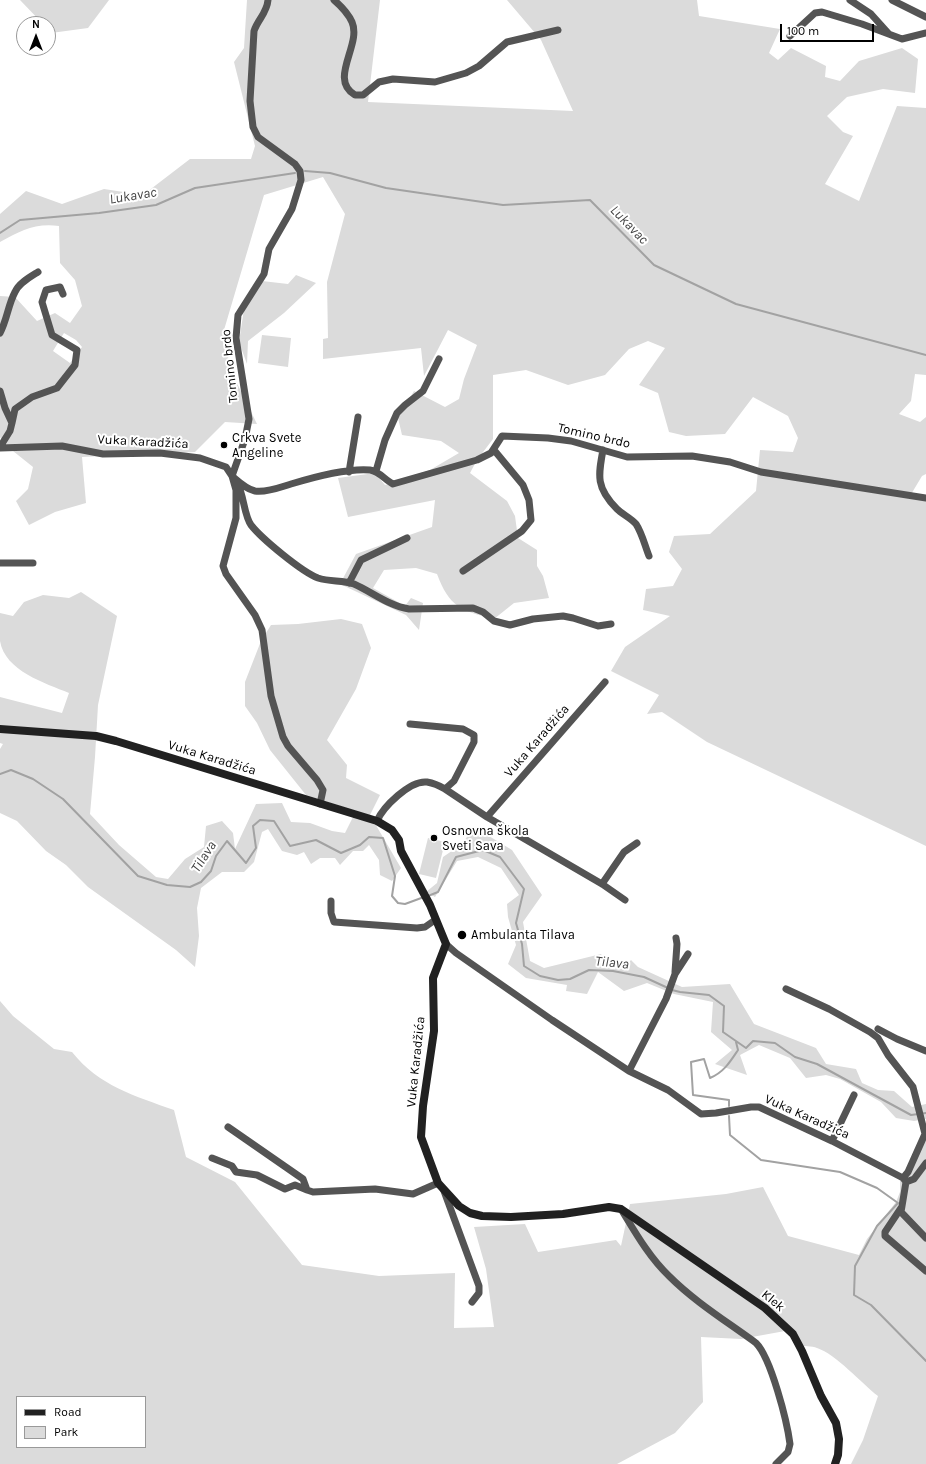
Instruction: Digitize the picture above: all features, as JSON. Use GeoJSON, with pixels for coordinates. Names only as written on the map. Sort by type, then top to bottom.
{"type":"FeatureCollection","features":[{"type":"Feature","properties":{"kind":"street","name":"Tomino brdo"},"geometry":{"type":"LineString","coordinates":[[232,476],[245,439],[248,419],[236,338],[238,315],[264,274],[269,249],[292,209],[301,180],[300,171],[295,164],[258,136],[253,126],[250,101],[254,31],[258,21],[264,15],[268,0]]}},
{"type":"Feature","properties":{"kind":"street"},"geometry":{"type":"LineString","coordinates":[[334,0],[342,8],[352,23],[354,39],[344,75],[347,88],[355,95],[363,95],[380,82],[392,79],[435,82],[466,73],[479,66],[507,42],[558,30]]}},
{"type":"Feature","properties":{"kind":"street"},"geometry":{"type":"LineString","coordinates":[[850,0],[871,14],[892,37]]}},
{"type":"Feature","properties":{"kind":"street"},"geometry":{"type":"LineString","coordinates":[[892,0],[926,17]]}},
{"type":"Feature","properties":{"kind":"street"},"geometry":{"type":"LineString","coordinates":[[790,36],[815,13],[822,12],[862,24],[892,37],[902,39],[926,33]]}},
{"type":"Feature","properties":{"kind":"street"},"geometry":{"type":"LineString","coordinates":[[0,333],[5,325],[15,292],[25,281],[38,272]]}},
{"type":"Feature","properties":{"kind":"street"},"geometry":{"type":"LineString","coordinates":[[0,447],[10,431],[15,409],[32,397],[56,388],[75,365],[77,350],[52,335],[42,302],[46,290],[60,286],[62,294]]}},
{"type":"Feature","properties":{"kind":"street"},"geometry":{"type":"LineString","coordinates":[[232,476],[244,486],[255,491],[266,491],[315,477],[349,472],[376,471],[385,440],[397,414],[405,405],[423,391],[439,359]]}},
{"type":"Feature","properties":{"kind":"street"},"geometry":{"type":"LineString","coordinates":[[0,391],[5,408],[12,423]]}},
{"type":"Feature","properties":{"kind":"street"},"geometry":{"type":"LineString","coordinates":[[349,472],[358,417]]}},
{"type":"Feature","properties":{"kind":"street","name":"Tomino brdo"},"geometry":{"type":"LineString","coordinates":[[376,471],[387,481],[393,484],[477,460],[494,450],[502,436],[513,436],[548,438],[627,457],[692,456],[730,462],[761,472],[926,498]]}},
{"type":"Feature","properties":{"kind":"street","name":"Vuka Karadžića"},"geometry":{"type":"LineString","coordinates":[[0,447],[62,446],[103,454],[160,453],[200,458],[220,463],[226,466],[232,476]]}},
{"type":"Feature","properties":{"kind":"street"},"geometry":{"type":"LineString","coordinates":[[463,571],[522,532],[531,520],[529,500],[523,485],[494,450]]}},
{"type":"Feature","properties":{"kind":"street"},"geometry":{"type":"LineString","coordinates":[[603,450],[598,476],[600,483],[605,494],[617,509],[636,524],[649,556]]}},
{"type":"Feature","properties":{"kind":"street"},"geometry":{"type":"LineString","coordinates":[[232,476],[242,490],[249,520],[255,528],[305,571],[317,577],[332,582],[349,583],[399,607],[409,609],[473,608],[483,612],[494,621],[510,625],[534,619],[563,616],[598,626],[612,624]]}},
{"type":"Feature","properties":{"kind":"street"},"geometry":{"type":"LineString","coordinates":[[232,476],[236,490],[236,518],[223,566],[226,574],[255,615],[262,630],[271,696],[283,737],[288,746],[317,780],[323,790],[320,804]]}},
{"type":"Feature","properties":{"kind":"street"},"geometry":{"type":"LineString","coordinates":[[349,583],[361,560],[407,538]]}},
{"type":"Feature","properties":{"kind":"street"},"geometry":{"type":"LineString","coordinates":[[0,563],[33,563]]}},
{"type":"Feature","properties":{"kind":"street","name":"Vuka Karadžića"},"geometry":{"type":"LineString","coordinates":[[487,817],[605,682]]}},
{"type":"Feature","properties":{"kind":"street"},"geometry":{"type":"LineString","coordinates":[[410,724],[463,729],[474,735],[474,742],[468,757],[454,781],[445,789]]}},
{"type":"Feature","properties":{"kind":"street","name":"Vuka Karadžića"},"geometry":{"type":"LineString","coordinates":[[0,729],[96,736],[376,821],[392,830],[399,840],[401,851],[430,905],[446,944],[456,953],[552,1020],[629,1071],[668,1090],[700,1114],[759,1107],[832,1142],[905,1180]]}},
{"type":"Feature","properties":{"kind":"street"},"geometry":{"type":"LineString","coordinates":[[376,821],[393,798],[418,784],[426,782],[445,789],[487,817],[602,884],[624,900]]}},
{"type":"Feature","properties":{"kind":"street"},"geometry":{"type":"LineString","coordinates":[[602,884],[624,852],[637,843]]}},
{"type":"Feature","properties":{"kind":"street"},"geometry":{"type":"LineString","coordinates":[[331,900],[330,913],[334,922],[417,928],[425,927],[436,920]]}},
{"type":"Feature","properties":{"kind":"street"},"geometry":{"type":"LineString","coordinates":[[675,974],[676,938]]}},
{"type":"Feature","properties":{"kind":"street","name":"Vuka Karadžića"},"geometry":{"type":"LineString","coordinates":[[446,944],[432,978],[434,1031],[423,1106],[421,1137],[438,1183],[444,1191],[479,1286],[480,1293],[472,1302]]}},
{"type":"Feature","properties":{"kind":"street"},"geometry":{"type":"LineString","coordinates":[[629,1071],[668,993],[675,974],[688,954]]}},
{"type":"Feature","properties":{"kind":"street"},"geometry":{"type":"LineString","coordinates":[[786,989],[863,1027],[878,1038],[888,1056],[913,1087],[925,1134],[905,1180],[901,1208],[902,1216],[926,1238]]}},
{"type":"Feature","properties":{"kind":"street"},"geometry":{"type":"LineString","coordinates":[[878,1029],[926,1051]]}},
{"type":"Feature","properties":{"kind":"street"},"geometry":{"type":"LineString","coordinates":[[832,1142],[854,1095]]}},
{"type":"Feature","properties":{"kind":"street"},"geometry":{"type":"LineString","coordinates":[[228,1126],[303,1179],[307,1190]]}},
{"type":"Feature","properties":{"kind":"street"},"geometry":{"type":"LineString","coordinates":[[212,1158],[232,1166],[236,1172],[257,1175],[285,1189],[295,1185],[313,1192],[375,1189],[413,1194],[438,1183]]}},
{"type":"Feature","properties":{"kind":"street"},"geometry":{"type":"LineString","coordinates":[[905,1180],[914,1179],[926,1163]]}},
{"type":"Feature","properties":{"kind":"street"},"geometry":{"type":"LineString","coordinates":[[444,1191],[459,1206],[470,1213],[482,1216],[511,1217],[563,1214],[602,1208],[621,1209],[642,1242],[668,1275],[703,1306],[756,1343],[762,1349],[770,1368],[790,1444],[788,1452],[776,1464]]}},
{"type":"Feature","properties":{"kind":"street"},"geometry":{"type":"LineString","coordinates":[[901,1208],[885,1232],[885,1236],[926,1271]]}},
{"type":"Feature","properties":{"kind":"street","name":"Klek"},"geometry":{"type":"LineString","coordinates":[[621,1209],[765,1308],[793,1334],[802,1351],[821,1396],[836,1423],[839,1438],[838,1454],[835,1464]]}},
{"type":"Feature","properties":{"kind":"green space"},"geometry":{"type":"Polygon","coordinates":[[[20,0],[109,0],[88,28],[56,32],[56,16],[35,16],[20,0]]]}},
{"type":"Feature","properties":{"kind":"green space"},"geometry":{"type":"Polygon","coordinates":[[[247,0],[380,0],[368,102],[573,111],[541,40],[507,0],[697,0],[699,16],[780,29],[769,53],[778,60],[791,48],[826,66],[825,77],[840,81],[859,61],[902,48],[918,59],[915,93],[883,89],[847,97],[827,116],[843,132],[853,136],[825,184],[859,201],[897,106],[926,108],[926,375],[915,374],[911,401],[899,414],[920,422],[926,417],[926,474],[922,476],[910,496],[926,496],[926,846],[707,742],[662,712],[647,714],[659,695],[611,671],[625,647],[670,616],[643,610],[646,589],[673,586],[682,569],[669,552],[674,536],[710,534],[756,491],[760,450],[793,452],[798,438],[788,416],[753,397],[725,434],[686,436],[669,432],[658,393],[639,385],[665,348],[648,341],[629,349],[605,375],[568,385],[526,370],[493,375],[493,439],[477,460],[470,473],[507,501],[515,516],[518,538],[537,550],[537,566],[543,576],[549,598],[514,603],[494,619],[473,613],[458,606],[446,594],[437,574],[416,568],[384,570],[373,588],[405,606],[411,598],[423,603],[419,630],[406,615],[340,584],[356,554],[432,527],[435,500],[348,517],[338,478],[375,473],[385,485],[430,470],[459,453],[441,441],[402,435],[398,418],[414,391],[445,407],[459,399],[464,379],[477,345],[448,330],[424,376],[421,348],[323,359],[323,339],[328,338],[327,282],[345,214],[323,177],[264,195],[224,330],[230,369],[257,424],[225,422],[195,452],[82,457],[86,503],[55,512],[29,525],[16,501],[28,489],[33,467],[3,443],[0,437],[0,296],[15,297],[37,321],[55,313],[70,323],[82,306],[75,280],[60,263],[59,226],[50,225],[35,227],[21,231],[0,242],[0,214],[26,191],[62,204],[104,189],[143,195],[190,159],[251,159],[255,146],[234,62],[244,48],[247,0]],[[64,333],[53,351],[70,363],[82,347],[76,340],[64,333]]]}},
{"type":"Feature","properties":{"kind":"green space"},"geometry":{"type":"Polygon","coordinates":[[[296,275],[316,283],[284,313],[248,341],[247,364],[239,342],[244,309],[262,281],[288,284],[296,275]]]}},
{"type":"Feature","properties":{"kind":"green space"},"geometry":{"type":"Polygon","coordinates":[[[262,335],[291,338],[288,367],[258,363],[262,335]]]}},
{"type":"Feature","properties":{"kind":"green space"},"geometry":{"type":"Polygon","coordinates":[[[81,592],[117,616],[98,705],[90,814],[119,845],[156,877],[168,879],[185,859],[204,847],[206,826],[222,821],[233,833],[235,849],[256,804],[282,803],[291,822],[310,823],[332,831],[345,833],[356,811],[306,795],[270,750],[257,723],[245,706],[245,682],[261,641],[271,625],[298,624],[341,619],[362,624],[371,648],[356,689],[327,740],[347,765],[346,778],[380,795],[370,815],[401,868],[392,881],[380,875],[379,860],[369,845],[363,851],[353,851],[340,865],[335,858],[320,858],[311,864],[304,852],[297,855],[282,851],[268,829],[262,832],[254,862],[244,872],[222,872],[201,888],[197,908],[199,936],[195,967],[176,950],[88,887],[66,865],[46,851],[17,821],[0,813],[0,749],[3,744],[0,743],[0,697],[62,713],[69,693],[27,674],[10,660],[3,651],[0,641],[0,613],[13,616],[24,602],[43,595],[69,598],[81,592]]]}},
{"type":"Feature","properties":{"kind":"green space"},"geometry":{"type":"Polygon","coordinates":[[[474,827],[512,850],[542,895],[523,922],[530,961],[544,968],[601,954],[608,966],[623,969],[631,960],[638,967],[682,987],[730,984],[754,1024],[816,1048],[826,1064],[856,1069],[862,1083],[878,1090],[894,1091],[912,1107],[926,1104],[926,1119],[914,1121],[896,1118],[881,1102],[840,1079],[826,1075],[806,1078],[790,1058],[759,1045],[740,1055],[747,1075],[715,1064],[732,1050],[711,1032],[713,1002],[674,994],[647,983],[624,991],[598,972],[587,994],[566,991],[567,985],[526,978],[508,964],[516,945],[508,917],[507,904],[519,895],[501,868],[478,857],[457,861],[435,897],[426,892],[437,883],[443,857],[462,844],[474,827]]]}},
{"type":"Feature","properties":{"kind":"green space"},"geometry":{"type":"Polygon","coordinates":[[[428,838],[445,842],[436,878],[419,874],[428,838]]]}},
{"type":"Feature","properties":{"kind":"green space"},"geometry":{"type":"Polygon","coordinates":[[[0,1001],[13,1016],[54,1049],[72,1052],[83,1064],[106,1082],[174,1110],[186,1157],[235,1182],[302,1265],[379,1276],[455,1273],[454,1328],[494,1327],[486,1269],[474,1227],[525,1224],[538,1252],[616,1240],[621,1246],[630,1204],[726,1194],[763,1187],[788,1236],[859,1255],[867,1239],[896,1202],[900,1192],[900,1181],[926,1130],[926,1464],[851,1464],[863,1440],[878,1396],[832,1356],[815,1347],[798,1346],[785,1331],[741,1339],[701,1337],[703,1402],[675,1433],[617,1464],[0,1464],[0,1001]]]}},
{"type":"Feature","properties":{"kind":"waterway","name":"Lukavac"},"geometry":{"type":"LineString","coordinates":[[305,171],[330,173],[386,188],[503,205],[590,200],[654,265],[736,304],[926,355]]}},
{"type":"Feature","properties":{"kind":"waterway","name":"Lukavac"},"geometry":{"type":"LineString","coordinates":[[0,233],[20,220],[99,213],[156,205],[195,188],[295,173]]}},
{"type":"Feature","properties":{"kind":"waterway","name":"Tilava"},"geometry":{"type":"LineString","coordinates":[[0,774],[11,770],[33,779],[63,799],[138,876],[167,885],[190,887],[201,882],[211,871],[216,856],[227,841],[246,863],[256,848],[253,826],[260,820],[274,821],[290,846],[316,840],[341,853],[360,845],[369,837],[383,838],[395,876],[392,896],[398,903],[405,904],[424,897]]}},
{"type":"Feature","properties":{"kind":"waterway","name":"Tilava"},"geometry":{"type":"LineString","coordinates":[[428,896],[438,892],[456,857],[483,850],[500,857],[524,889],[516,923],[522,944],[524,966],[540,976],[558,980],[570,979],[589,970],[613,971],[644,977],[668,988]]}},
{"type":"Feature","properties":{"kind":"waterway","name":"Tilava"},"geometry":{"type":"LineString","coordinates":[[672,990],[709,995],[724,1006],[723,1032],[746,1048],[753,1041],[775,1043],[795,1057],[817,1064],[911,1115],[926,1113]]}},
{"type":"Feature","properties":{"kind":"waterway"},"geometry":{"type":"LineString","coordinates":[[729,1106],[729,1100],[693,1095],[691,1062],[704,1059],[710,1078],[715,1076],[723,1070],[738,1050],[736,1042]]}},
{"type":"Feature","properties":{"kind":"waterway"},"geometry":{"type":"LineString","coordinates":[[729,1116],[730,1135],[761,1160],[840,1172],[877,1188],[898,1203],[877,1226],[855,1266],[854,1295],[871,1305],[926,1361]]}},
{"type":"Feature","properties":{"kind":"place","name":"Crkva Svete Angeline"},"geometry":{"type":"Point","coordinates":[224,445]}},
{"type":"Feature","properties":{"kind":"place","name":"Osnovna škola Sveti Sava"},"geometry":{"type":"Point","coordinates":[434,838]}},
{"type":"Feature","properties":{"kind":"place","name":"Ambulanta Tilava"},"geometry":{"type":"Point","coordinates":[462,935]}}]}
